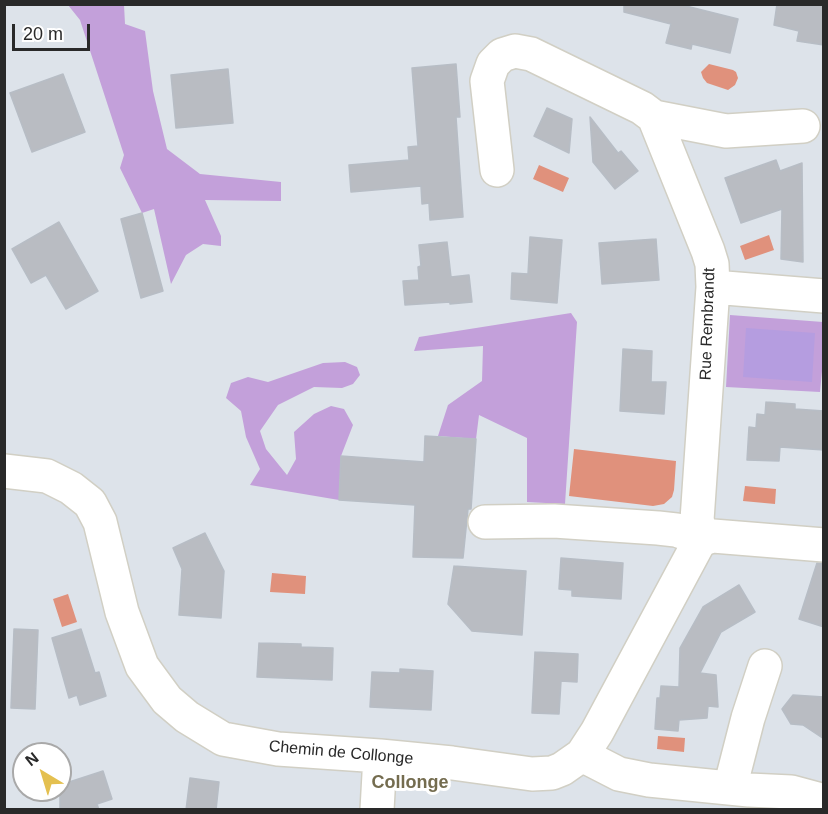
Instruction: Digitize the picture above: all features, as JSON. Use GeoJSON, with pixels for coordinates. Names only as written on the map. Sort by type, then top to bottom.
{"type":"FeatureCollection","features":[{"type":"Feature","properties":{"kind":"street"},"geometry":{"type":"LineString","coordinates":[[497,170],[488,81],[493,64],[502,55],[515,51],[531,54],[642,108],[654,117],[726,131],[803,126]]}},
{"type":"Feature","properties":{"kind":"street","name":"Rue Rembrandt"},"geometry":{"type":"LineString","coordinates":[[654,117],[712,264],[713,287],[697,520],[703,539]]}},
{"type":"Feature","properties":{"kind":"street"},"geometry":{"type":"LineString","coordinates":[[713,287],[824,296]]}},
{"type":"Feature","properties":{"kind":"street","name":"Chemin de Collonge"},"geometry":{"type":"LineString","coordinates":[[4,471],[47,476],[71,488],[90,503],[100,522],[122,612],[142,666],[167,700],[187,717],[222,739],[278,749],[452,763],[532,774],[552,773],[582,755],[597,732],[703,539]]}},
{"type":"Feature","properties":{"kind":"street"},"geometry":{"type":"LineString","coordinates":[[485,522],[554,521],[658,528],[676,530],[703,539],[713,536],[824,545]]}},
{"type":"Feature","properties":{"kind":"street"},"geometry":{"type":"LineString","coordinates":[[730,788],[748,718],[765,666]]}},
{"type":"Feature","properties":{"kind":"street"},"geometry":{"type":"LineString","coordinates":[[582,755],[619,774],[648,780],[791,792],[824,803]]}},
{"type":"Feature","properties":{"kind":"street"},"geometry":{"type":"LineString","coordinates":[[377,810],[380,756]]}},
{"type":"Feature","properties":{"kind":"shaded area"},"geometry":{"type":"Polygon","coordinates":[[[68,5],[124,5],[125,24],[145,31],[153,91],[167,149],[200,174],[281,182],[281,201],[205,200],[221,236],[221,246],[203,244],[186,255],[171,284],[154,209],[142,213],[120,168],[124,155],[80,20],[68,5]]]}},
{"type":"Feature","properties":{"kind":"shaded area"},"geometry":{"type":"Polygon","coordinates":[[[709,64],[736,72],[738,78],[735,85],[728,90],[707,83],[701,72],[709,64]]]}},
{"type":"Feature","properties":{"kind":"shaded area"},"geometry":{"type":"Polygon","coordinates":[[[539,165],[569,178],[563,192],[533,179],[539,165]]]}},
{"type":"Feature","properties":{"kind":"shaded area"},"geometry":{"type":"Polygon","coordinates":[[[769,235],[774,250],[745,260],[740,246],[769,235]]]}},
{"type":"Feature","properties":{"kind":"shaded area"},"geometry":{"type":"Polygon","coordinates":[[[571,313],[577,322],[565,504],[527,502],[527,438],[479,415],[476,439],[438,436],[448,405],[482,381],[483,346],[414,351],[419,337],[571,313]]]}},
{"type":"Feature","properties":{"kind":"shaded area"},"geometry":{"type":"Polygon","coordinates":[[[730,315],[823,322],[824,371],[822,371],[820,392],[726,387],[730,315]]]}},
{"type":"Feature","properties":{"kind":"shaded area"},"geometry":{"type":"Polygon","coordinates":[[[746,328],[815,333],[812,382],[743,377],[746,328]]]}},
{"type":"Feature","properties":{"kind":"shaded area"},"geometry":{"type":"Polygon","coordinates":[[[345,362],[357,367],[360,375],[353,384],[342,388],[314,387],[278,405],[260,431],[266,449],[287,475],[296,459],[294,432],[314,414],[331,406],[344,409],[353,425],[341,456],[339,500],[250,485],[260,469],[246,437],[241,411],[226,398],[231,383],[248,377],[268,382],[323,363],[345,362]]]}},
{"type":"Feature","properties":{"kind":"shaded area"},"geometry":{"type":"Polygon","coordinates":[[[574,449],[676,461],[672,497],[664,504],[653,506],[569,496],[574,449]]]}},
{"type":"Feature","properties":{"kind":"shaded area"},"geometry":{"type":"Polygon","coordinates":[[[745,486],[776,489],[775,504],[743,501],[745,486]]]}},
{"type":"Feature","properties":{"kind":"shaded area"},"geometry":{"type":"Polygon","coordinates":[[[272,573],[306,576],[305,594],[270,592],[272,573]]]}},
{"type":"Feature","properties":{"kind":"shaded area"},"geometry":{"type":"Polygon","coordinates":[[[68,594],[77,622],[62,627],[53,599],[68,594]]]}},
{"type":"Feature","properties":{"kind":"shaded area"},"geometry":{"type":"Polygon","coordinates":[[[658,736],[685,738],[684,752],[657,749],[658,736]]]}},
{"type":"Feature","properties":{"kind":"building"},"geometry":{"type":"Polygon","coordinates":[[[624,4],[678,4],[738,19],[730,53],[692,44],[691,49],[666,43],[671,24],[624,12],[624,4]]]}},
{"type":"Feature","properties":{"kind":"building"},"geometry":{"type":"Polygon","coordinates":[[[777,4],[824,4],[824,45],[797,41],[799,31],[774,25],[777,4]]]}},
{"type":"Feature","properties":{"kind":"building"},"geometry":{"type":"Polygon","coordinates":[[[456,64],[460,117],[456,117],[463,217],[430,220],[429,203],[422,204],[421,186],[351,192],[349,165],[409,160],[408,147],[418,146],[412,68],[456,64]]]}},
{"type":"Feature","properties":{"kind":"building"},"geometry":{"type":"Polygon","coordinates":[[[228,69],[233,123],[176,128],[171,75],[228,69]]]}},
{"type":"Feature","properties":{"kind":"building"},"geometry":{"type":"Polygon","coordinates":[[[63,74],[85,132],[32,152],[10,93],[63,74]]]}},
{"type":"Feature","properties":{"kind":"building"},"geometry":{"type":"Polygon","coordinates":[[[547,108],[572,119],[569,153],[534,136],[547,108]]]}},
{"type":"Feature","properties":{"kind":"building"},"geometry":{"type":"Polygon","coordinates":[[[590,117],[618,153],[621,151],[638,171],[615,189],[593,162],[590,117]]]}},
{"type":"Feature","properties":{"kind":"building"},"geometry":{"type":"Polygon","coordinates":[[[776,160],[780,171],[802,163],[803,262],[781,259],[782,209],[741,223],[725,178],[776,160]]]}},
{"type":"Feature","properties":{"kind":"building"},"geometry":{"type":"Polygon","coordinates":[[[142,213],[163,291],[141,298],[121,219],[142,213]]]}},
{"type":"Feature","properties":{"kind":"building"},"geometry":{"type":"Polygon","coordinates":[[[59,222],[98,291],[66,309],[46,275],[31,283],[12,249],[59,222]]]}},
{"type":"Feature","properties":{"kind":"building"},"geometry":{"type":"Polygon","coordinates":[[[530,237],[562,240],[557,303],[511,299],[512,273],[528,274],[530,237]]]}},
{"type":"Feature","properties":{"kind":"building"},"geometry":{"type":"Polygon","coordinates":[[[656,239],[659,280],[602,284],[599,243],[656,239]]]}},
{"type":"Feature","properties":{"kind":"building"},"geometry":{"type":"Polygon","coordinates":[[[447,242],[451,277],[469,275],[472,302],[405,305],[403,281],[419,280],[418,267],[421,266],[419,245],[447,242]]]}},
{"type":"Feature","properties":{"kind":"building"},"geometry":{"type":"Polygon","coordinates":[[[623,349],[652,351],[651,382],[666,382],[664,414],[620,411],[623,349]]]}},
{"type":"Feature","properties":{"kind":"building"},"geometry":{"type":"Polygon","coordinates":[[[766,402],[795,404],[795,409],[824,411],[824,450],[780,447],[779,461],[747,460],[749,427],[756,428],[757,414],[765,415],[766,402]]]}},
{"type":"Feature","properties":{"kind":"building"},"geometry":{"type":"Polygon","coordinates":[[[425,436],[476,439],[471,509],[468,509],[463,558],[413,557],[415,505],[339,500],[341,456],[424,462],[425,436]]]}},
{"type":"Feature","properties":{"kind":"building"},"geometry":{"type":"Polygon","coordinates":[[[205,533],[224,571],[221,618],[179,615],[182,569],[173,548],[205,533]]]}},
{"type":"Feature","properties":{"kind":"building"},"geometry":{"type":"Polygon","coordinates":[[[561,558],[623,563],[621,599],[572,596],[572,590],[559,589],[561,558]]]}},
{"type":"Feature","properties":{"kind":"building"},"geometry":{"type":"Polygon","coordinates":[[[817,563],[824,564],[824,627],[799,619],[817,563]]]}},
{"type":"Feature","properties":{"kind":"building"},"geometry":{"type":"Polygon","coordinates":[[[454,566],[526,571],[522,635],[472,631],[448,604],[454,566]]]}},
{"type":"Feature","properties":{"kind":"building"},"geometry":{"type":"Polygon","coordinates":[[[739,585],[755,612],[721,632],[700,673],[716,675],[718,707],[708,706],[707,718],[679,720],[678,731],[655,729],[657,698],[660,698],[661,686],[679,687],[680,648],[703,607],[739,585]]]}},
{"type":"Feature","properties":{"kind":"building"},"geometry":{"type":"Polygon","coordinates":[[[14,629],[38,630],[35,709],[11,708],[14,629]]]}},
{"type":"Feature","properties":{"kind":"building"},"geometry":{"type":"Polygon","coordinates":[[[81,629],[95,673],[99,672],[106,696],[80,705],[77,695],[69,698],[52,638],[81,629]]]}},
{"type":"Feature","properties":{"kind":"building"},"geometry":{"type":"Polygon","coordinates":[[[259,643],[301,644],[301,647],[333,648],[332,680],[257,677],[259,643]]]}},
{"type":"Feature","properties":{"kind":"building"},"geometry":{"type":"Polygon","coordinates":[[[535,652],[578,654],[577,682],[561,681],[559,714],[532,713],[535,652]]]}},
{"type":"Feature","properties":{"kind":"building"},"geometry":{"type":"Polygon","coordinates":[[[400,669],[433,671],[431,710],[370,707],[372,672],[400,673],[400,669]]]}},
{"type":"Feature","properties":{"kind":"building"},"geometry":{"type":"Polygon","coordinates":[[[793,695],[824,697],[824,739],[803,725],[791,724],[782,709],[793,695]]]}},
{"type":"Feature","properties":{"kind":"building"},"geometry":{"type":"Polygon","coordinates":[[[103,771],[112,799],[97,804],[99,810],[60,810],[60,802],[72,802],[72,781],[103,771]]]}},
{"type":"Feature","properties":{"kind":"building"},"geometry":{"type":"Polygon","coordinates":[[[190,778],[219,782],[216,810],[186,810],[190,778]]]}},
{"type":"Feature","properties":{"kind":"district","name":"Collonge"},"geometry":{"type":"Point","coordinates":[410,783]}}]}
